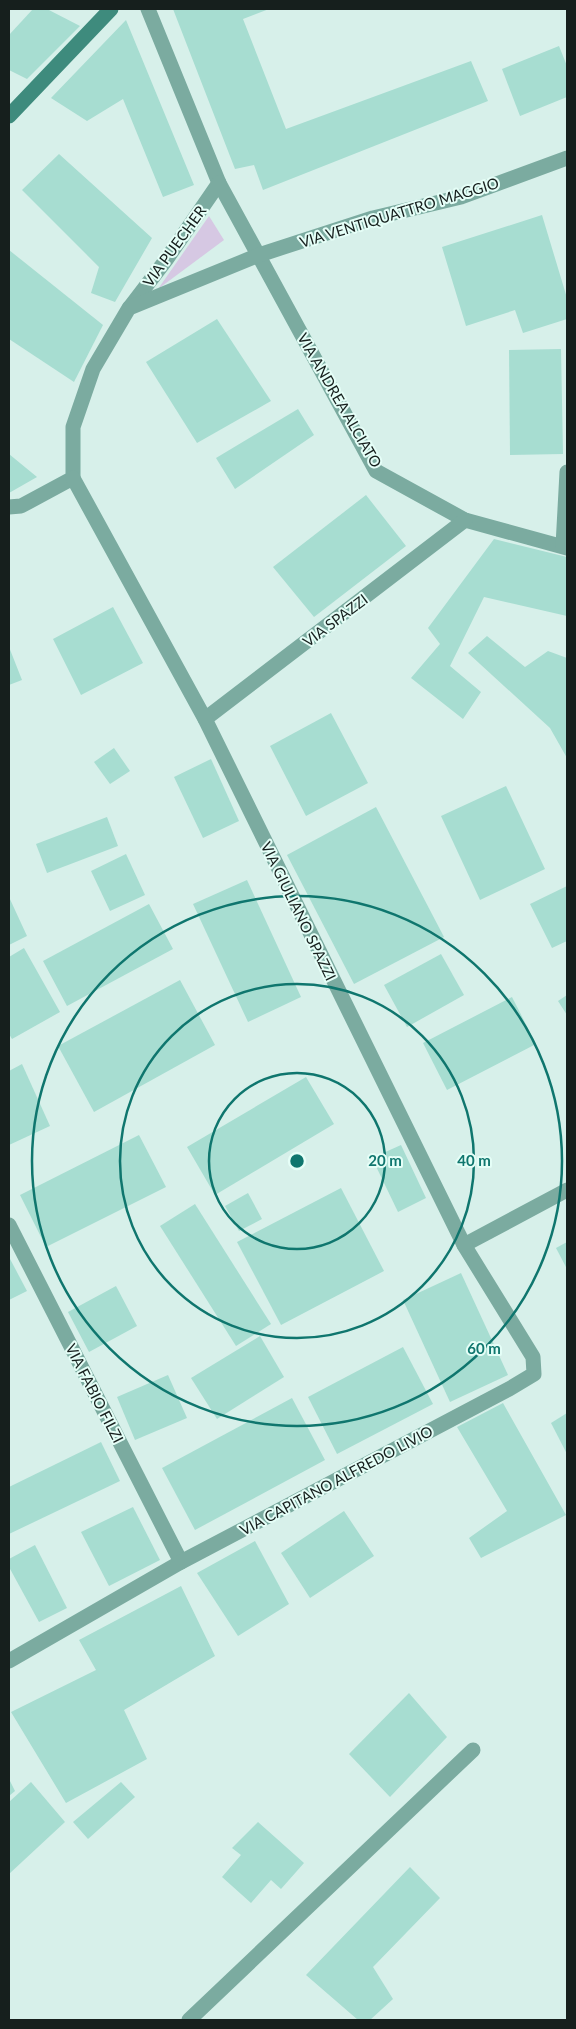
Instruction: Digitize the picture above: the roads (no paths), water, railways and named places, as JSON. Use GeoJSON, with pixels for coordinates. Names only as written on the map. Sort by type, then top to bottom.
{"type":"FeatureCollection","features":[{"type":"Feature","properties":{"kind":"street","name":"VIA ANDREA ALCIATO"},"geometry":{"type":"LineString","coordinates":[[148,9],[219,183],[376,471],[465,520],[565,547]]}},
{"type":"Feature","properties":{"kind":"street"},"geometry":{"type":"LineString","coordinates":[[9,116],[107,10]]}},
{"type":"Feature","properties":{"kind":"street","name":"VIA VENTIQUATTRO MAGGIO"},"geometry":{"type":"LineString","coordinates":[[258,254],[373,218],[461,197],[567,158]]}},
{"type":"Feature","properties":{"kind":"street","name":"VIA PUECHER"},"geometry":{"type":"LineString","coordinates":[[73,478],[73,427],[93,369],[129,308],[219,183]]}},
{"type":"Feature","properties":{"kind":"street","name":"VIA PUECHER"},"geometry":{"type":"LineString","coordinates":[[129,308],[258,254]]}},
{"type":"Feature","properties":{"kind":"street"},"geometry":{"type":"LineString","coordinates":[[565,547],[567,472]]}},
{"type":"Feature","properties":{"kind":"street"},"geometry":{"type":"LineString","coordinates":[[9,508],[21,506],[73,478]]}},
{"type":"Feature","properties":{"kind":"street","name":"VIA GIULIANO SPAZZI"},"geometry":{"type":"LineString","coordinates":[[73,478],[205,719],[464,1245]]}},
{"type":"Feature","properties":{"kind":"street","name":"VIA SPAZZI"},"geometry":{"type":"LineString","coordinates":[[205,719],[465,520]]}},
{"type":"Feature","properties":{"kind":"street"},"geometry":{"type":"LineString","coordinates":[[464,1245],[567,1190]]}},
{"type":"Feature","properties":{"kind":"street","name":"VIA FABIO FILZI"},"geometry":{"type":"LineString","coordinates":[[9,1225],[181,1562]]}},
{"type":"Feature","properties":{"kind":"street","name":"VIA CAPITANO ALFREDO LIVIO"},"geometry":{"type":"LineString","coordinates":[[9,1661],[181,1562],[534,1374],[533,1357],[525,1342],[464,1245]]}},
{"type":"Feature","properties":{"kind":"street"},"geometry":{"type":"LineString","coordinates":[[189,2020],[473,1750]]}}]}
